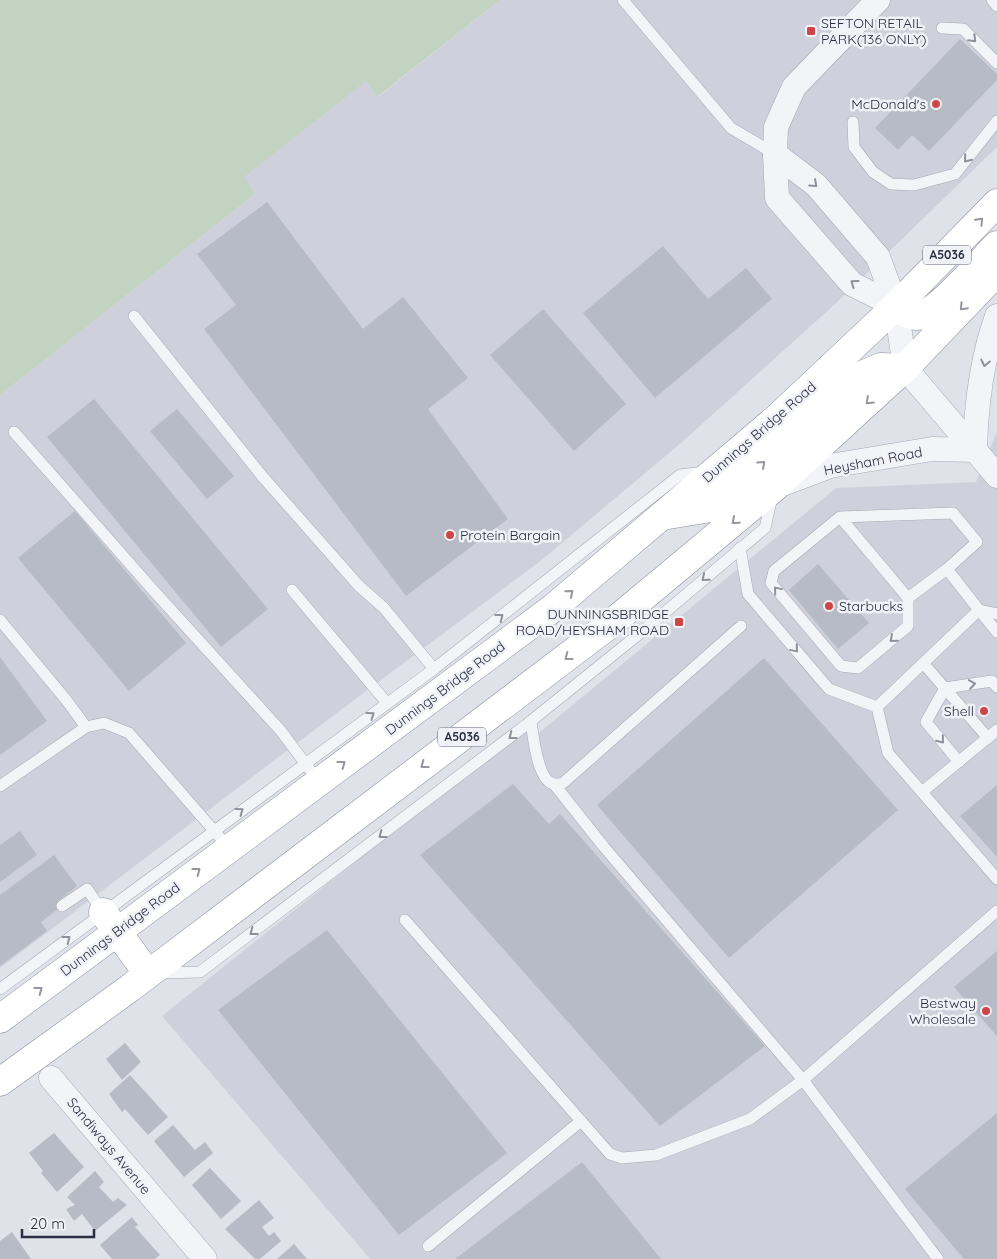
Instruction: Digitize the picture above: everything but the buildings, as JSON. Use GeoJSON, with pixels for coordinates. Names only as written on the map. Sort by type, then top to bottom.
{"type":"FeatureCollection","features":[{"type":"Feature","properties":{"kind":"highway","name":"Dunnings Bridge Road"},"geometry":{"type":"LineString","coordinates":[[0,1019],[110,922],[221,839],[312,773],[553,608],[623,534],[660,516],[776,418],[896,306],[997,203]]}},
{"type":"Feature","properties":{"kind":"highway"},"geometry":{"type":"LineString","coordinates":[[896,306],[907,314],[918,316],[928,313],[940,304],[997,245]]}},
{"type":"Feature","properties":{"kind":"highway","name":"A5036"},"geometry":{"type":"LineString","coordinates":[[0,1082],[148,974],[613,622],[774,488],[904,368],[997,272]]}},
{"type":"Feature","properties":{"kind":"highway"},"geometry":{"type":"LineString","coordinates":[[660,516],[711,508],[862,375],[881,367],[904,368]]}},
{"type":"Feature","properties":{"kind":"highway"},"geometry":{"type":"LineString","coordinates":[[110,922],[148,974]]}},
{"type":"Feature","properties":{"kind":"street"},"geometry":{"type":"LineString","coordinates":[[878,0],[794,87],[776,127],[775,154],[778,198],[852,284],[896,306]]}},
{"type":"Feature","properties":{"kind":"street"},"geometry":{"type":"LineString","coordinates":[[775,154],[816,185],[878,257],[896,306],[904,368],[997,476]]}},
{"type":"Feature","properties":{"kind":"street"},"geometry":{"type":"LineString","coordinates":[[975,450],[976,414],[985,361],[997,316]]}},
{"type":"Feature","properties":{"kind":"street","name":"Heysham Road"},"geometry":{"type":"LineString","coordinates":[[774,488],[830,466],[932,450],[975,450]]}},
{"type":"Feature","properties":{"kind":"street","name":"Sandiways Avenue"},"geometry":{"type":"LineString","coordinates":[[52,1078],[205,1259]]}},
{"type":"Feature","properties":{"kind":"lane"},"geometry":{"type":"LineString","coordinates":[[623,0],[731,128],[775,154]]}},
{"type":"Feature","properties":{"kind":"lane"},"geometry":{"type":"LineString","coordinates":[[992,0],[997,6]]}},
{"type":"Feature","properties":{"kind":"lane"},"geometry":{"type":"LineString","coordinates":[[942,28],[963,29],[997,63]]}},
{"type":"Feature","properties":{"kind":"lane"},"geometry":{"type":"LineString","coordinates":[[853,122],[854,147],[873,172],[891,184],[914,185],[955,174],[997,121]]}},
{"type":"Feature","properties":{"kind":"lane"},"geometry":{"type":"LineString","coordinates":[[134,316],[262,476],[359,586],[384,608],[434,669]]}},
{"type":"Feature","properties":{"kind":"lane"},"geometry":{"type":"LineString","coordinates":[[14,432],[281,731],[312,773],[386,703],[623,534],[680,475],[714,471]]}},
{"type":"Feature","properties":{"kind":"lane"},"geometry":{"type":"LineString","coordinates":[[148,974],[200,972],[531,721],[644,630],[765,528],[774,488]]}},
{"type":"Feature","properties":{"kind":"lane"},"geometry":{"type":"LineString","coordinates":[[840,517],[908,598],[908,626],[858,668],[841,666],[771,583],[774,571],[840,517],[954,513],[977,542],[947,569],[908,598]]}},
{"type":"Feature","properties":{"kind":"lane"},"geometry":{"type":"LineString","coordinates":[[740,548],[748,594],[829,689],[877,707]]}},
{"type":"Feature","properties":{"kind":"lane"},"geometry":{"type":"LineString","coordinates":[[947,569],[997,632]]}},
{"type":"Feature","properties":{"kind":"lane"},"geometry":{"type":"LineString","coordinates":[[292,590],[386,703]]}},
{"type":"Feature","properties":{"kind":"lane"},"geometry":{"type":"LineString","coordinates":[[877,707],[979,610]]}},
{"type":"Feature","properties":{"kind":"lane"},"geometry":{"type":"LineString","coordinates":[[979,610],[997,614]]}},
{"type":"Feature","properties":{"kind":"lane"},"geometry":{"type":"LineString","coordinates":[[0,620],[86,727]]}},
{"type":"Feature","properties":{"kind":"lane"},"geometry":{"type":"LineString","coordinates":[[554,784],[563,783],[741,626]]}},
{"type":"Feature","properties":{"kind":"lane"},"geometry":{"type":"LineString","coordinates":[[923,663],[988,738]]}},
{"type":"Feature","properties":{"kind":"lane"},"geometry":{"type":"LineString","coordinates":[[945,688],[992,681],[997,687]]}},
{"type":"Feature","properties":{"kind":"lane"},"geometry":{"type":"LineString","coordinates":[[945,688],[926,722],[959,762]]}},
{"type":"Feature","properties":{"kind":"lane"},"geometry":{"type":"LineString","coordinates":[[877,707],[888,753],[997,879]]}},
{"type":"Feature","properties":{"kind":"lane"},"geometry":{"type":"LineString","coordinates":[[531,721],[534,748],[543,773],[549,782],[554,784],[604,848],[803,1080],[938,1259]]}},
{"type":"Feature","properties":{"kind":"lane"},"geometry":{"type":"LineString","coordinates":[[0,786],[86,727],[104,723],[129,732],[221,839]]}},
{"type":"Feature","properties":{"kind":"lane"},"geometry":{"type":"LineString","coordinates":[[922,792],[997,730]]}},
{"type":"Feature","properties":{"kind":"lane"},"geometry":{"type":"LineString","coordinates":[[0,989],[110,922],[87,889],[62,906]]}},
{"type":"Feature","properties":{"kind":"lane"},"geometry":{"type":"LineString","coordinates":[[405,920],[610,1154],[622,1158],[656,1155],[750,1119],[803,1080],[997,911]]}},
{"type":"Feature","properties":{"kind":"lane"},"geometry":{"type":"LineString","coordinates":[[428,1246],[581,1120]]}},
{"type":"Feature","properties":{"kind":"shaded area"},"geometry":{"type":"Polygon","coordinates":[[[500,0],[997,0],[997,147],[833,306],[681,443],[538,563],[0,968],[0,395],[255,194],[243,177],[366,80],[378,97],[500,0]]]}},
{"type":"Feature","properties":{"kind":"shaded area"},"geometry":{"type":"Polygon","coordinates":[[[997,432],[997,1259],[370,1259],[162,1016],[526,725],[535,736],[836,488],[976,482],[997,432]]]}},
{"type":"Feature","properties":{"kind":"green space"},"geometry":{"type":"Polygon","coordinates":[[[0,0],[500,0],[377,97],[366,81],[244,177],[255,194],[0,395],[0,0]]]}},
{"type":"Feature","properties":{"kind":"place","name":"SEFTON RETAIL PARK(136 ONLY)"},"geometry":{"type":"Point","coordinates":[811,31]}},
{"type":"Feature","properties":{"kind":"place","name":"McDonald's"},"geometry":{"type":"Point","coordinates":[936,104]}},
{"type":"Feature","properties":{"kind":"place","name":"Protein Bargain"},"geometry":{"type":"Point","coordinates":[450,535]}},
{"type":"Feature","properties":{"kind":"place","name":"Starbucks"},"geometry":{"type":"Point","coordinates":[829,606]}},
{"type":"Feature","properties":{"kind":"place","name":"DUNNINGSBRIDGE ROAD/HEYSHAM ROAD"},"geometry":{"type":"Point","coordinates":[679,622]}},
{"type":"Feature","properties":{"kind":"place","name":"Shell"},"geometry":{"type":"Point","coordinates":[984,711]}},
{"type":"Feature","properties":{"kind":"place","name":"Bestway Wholesale"},"geometry":{"type":"Point","coordinates":[986,1011]}}]}
